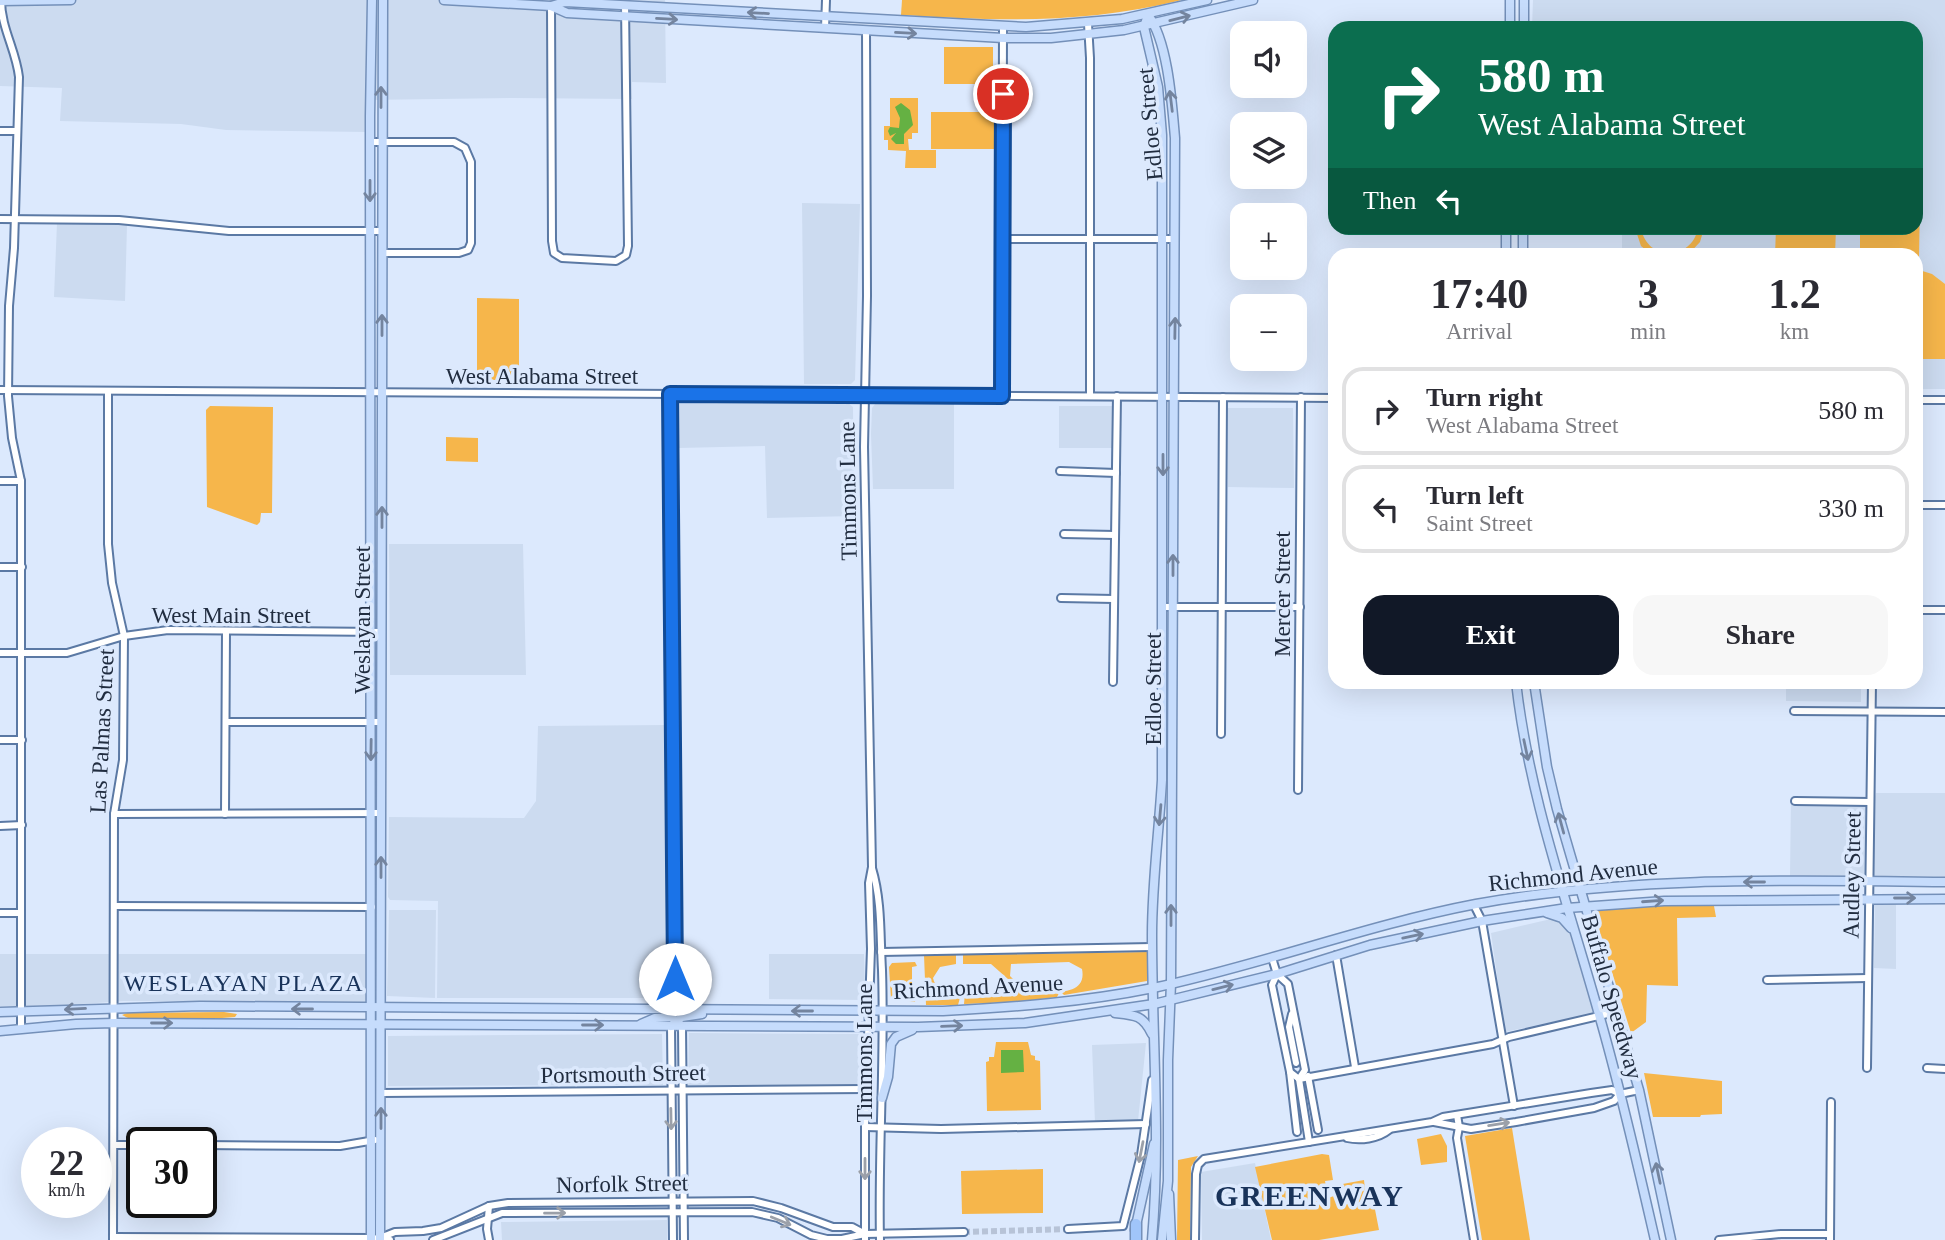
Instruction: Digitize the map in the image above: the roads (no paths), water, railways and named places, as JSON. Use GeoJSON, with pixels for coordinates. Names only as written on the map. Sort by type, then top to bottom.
{"type":"FeatureCollection","features":[{"type":"Feature","properties":{"kind":"highway"},"geometry":{"type":"LineString","coordinates":[[1135,1240],[1136,1224]]}},
{"type":"Feature","properties":{"kind":"main road"},"geometry":{"type":"LineString","coordinates":[[1,1],[71,0]]}},
{"type":"Feature","properties":{"kind":"main road","name":"Weslayan Street"},"geometry":{"type":"LineString","coordinates":[[372,0],[371,632],[381,813],[381,907],[375,1009]]}},
{"type":"Feature","properties":{"kind":"main road","name":"Weslayan Street"},"geometry":{"type":"LineString","coordinates":[[375,1239],[375,1009],[371,813],[381,632],[383,0]]}},
{"type":"Feature","properties":{"kind":"main road"},"geometry":{"type":"LineString","coordinates":[[444,0],[551,6],[565,2],[1003,27],[1088,24],[1148,15],[1207,0]]}},
{"type":"Feature","properties":{"kind":"main road"},"geometry":{"type":"LineString","coordinates":[[551,6],[567,13],[1003,38],[1051,38],[1144,27],[1220,4],[1253,0]]}},
{"type":"Feature","properties":{"kind":"main road"},"geometry":{"type":"LineString","coordinates":[[1510,0],[1510,21]]}},
{"type":"Feature","properties":{"kind":"main road"},"geometry":{"type":"LineString","coordinates":[[1524,0],[1524,21]]}},
{"type":"Feature","properties":{"kind":"main road"},"geometry":{"type":"LineString","coordinates":[[1144,27],[1148,15]]}},
{"type":"Feature","properties":{"kind":"main road","name":"Edloe Street"},"geometry":{"type":"LineString","coordinates":[[1148,15],[1156,24],[1171,94],[1175,162],[1173,607],[1167,780],[1171,858],[1171,983],[1167,1088],[1168,1181],[1162,1240]]}},
{"type":"Feature","properties":{"kind":"main road"},"geometry":{"type":"LineString","coordinates":[[866,30],[887,20]]}},
{"type":"Feature","properties":{"kind":"main road"},"geometry":{"type":"LineString","coordinates":[[931,34],[933,23]]}},
{"type":"Feature","properties":{"kind":"main road","name":"Edloe Street"},"geometry":{"type":"LineString","coordinates":[[1144,27],[1158,87],[1163,162],[1163,607],[1168,692]]}},
{"type":"Feature","properties":{"kind":"main road"},"geometry":{"type":"LineString","coordinates":[[1163,162],[1175,162]]}},
{"type":"Feature","properties":{"kind":"main road"},"geometry":{"type":"LineString","coordinates":[[1163,303],[1175,303]]}},
{"type":"Feature","properties":{"kind":"main road"},"geometry":{"type":"LineString","coordinates":[[1163,499],[1173,499]]}},
{"type":"Feature","properties":{"kind":"main road","name":"Buffalo Speedway"},"geometry":{"type":"LineString","coordinates":[[1517,689],[1521,725],[1537,799],[1600,1017],[1655,1240]]}},
{"type":"Feature","properties":{"kind":"main road","name":"Buffalo Speedway"},"geometry":{"type":"LineString","coordinates":[[1535,689],[1554,795],[1639,1090],[1671,1240]]}},
{"type":"Feature","properties":{"kind":"main road","name":"Edloe Street"},"geometry":{"type":"LineString","coordinates":[[1152,1240],[1157,1088],[1153,1037],[1152,947],[1155,857],[1167,780]]}},
{"type":"Feature","properties":{"kind":"main road"},"geometry":{"type":"LineString","coordinates":[[1534,787],[1552,786]]}},
{"type":"Feature","properties":{"kind":"main road"},"geometry":{"type":"LineString","coordinates":[[1537,799],[1554,795]]}},
{"type":"Feature","properties":{"kind":"main road"},"geometry":{"type":"LineString","coordinates":[[1155,857],[1171,858]]}},
{"type":"Feature","properties":{"kind":"main road","name":"Richmond Avenue"},"geometry":{"type":"LineString","coordinates":[[0,1012],[114,1007],[943,1011],[1022,1006],[1153,988],[1272,958],[1367,930],[1474,905],[1562,890],[1703,882],[1945,882]]}},
{"type":"Feature","properties":{"kind":"main road"},"geometry":{"type":"LineString","coordinates":[[1782,882],[1782,901]]}},
{"type":"Feature","properties":{"kind":"main road","name":"Richmond Avenue"},"geometry":{"type":"LineString","coordinates":[[0,1031],[20,1028],[247,1024],[918,1027],[1025,1023],[1154,1004],[1277,974],[1370,945],[1482,921],[1567,908],[1664,901],[1945,898]]}},
{"type":"Feature","properties":{"kind":"main road"},"geometry":{"type":"LineString","coordinates":[[1541,912],[1562,918],[1574,933]]}},
{"type":"Feature","properties":{"kind":"main road"},"geometry":{"type":"LineString","coordinates":[[1367,930],[1370,945]]}},
{"type":"Feature","properties":{"kind":"main road"},"geometry":{"type":"LineString","coordinates":[[1022,1006],[1025,1023]]}},
{"type":"Feature","properties":{"kind":"main road"},"geometry":{"type":"LineString","coordinates":[[246,1007],[247,1024]]}},
{"type":"Feature","properties":{"kind":"main road"},"geometry":{"type":"LineString","coordinates":[[524,1009],[524,1025]]}},
{"type":"Feature","properties":{"kind":"main road"},"geometry":{"type":"LineString","coordinates":[[634,1026],[656,1018],[672,1017],[676,1010]]}},
{"type":"Feature","properties":{"kind":"main road"},"geometry":{"type":"LineString","coordinates":[[671,1026],[682,1017],[715,1010]]}},
{"type":"Feature","properties":{"kind":"main road"},"geometry":{"type":"LineString","coordinates":[[1105,1012],[1140,1018],[1146,1022],[1153,1037]]}},
{"type":"Feature","properties":{"kind":"main road","name":"Weslayan Street"},"geometry":{"type":"LineString","coordinates":[[375,1025],[381,1093],[376,1140]]}},
{"type":"Feature","properties":{"kind":"main road"},"geometry":{"type":"LineString","coordinates":[[882,1098],[888,1077],[891,1044],[896,1037],[918,1027]]}},
{"type":"Feature","properties":{"kind":"main road"},"geometry":{"type":"LineString","coordinates":[[1157,1088],[1167,1088]]}},
{"type":"Feature","properties":{"kind":"main road"},"geometry":{"type":"LineString","coordinates":[[1136,1224],[1157,1126]]}},
{"type":"Feature","properties":{"kind":"main road"},"geometry":{"type":"LineString","coordinates":[[1168,1181],[1171,1240]]}},
{"type":"Feature","properties":{"kind":"street"},"geometry":{"type":"LineString","coordinates":[[825,28],[826,0]]}},
{"type":"Feature","properties":{"kind":"street"},"geometry":{"type":"LineString","coordinates":[[1,1],[3,23],[18,70],[15,219],[4,390],[21,481],[20,1028]]}},
{"type":"Feature","properties":{"kind":"street"},"geometry":{"type":"LineString","coordinates":[[551,6],[554,253],[562,258],[616,261],[626,255],[628,246],[625,5]]}},
{"type":"Feature","properties":{"kind":"street"},"geometry":{"type":"LineString","coordinates":[[1088,24],[1090,396]]}},
{"type":"Feature","properties":{"kind":"street"},"geometry":{"type":"LineString","coordinates":[[1002,396],[1003,27]]}},
{"type":"Feature","properties":{"kind":"street","name":"Timmons Lane"},"geometry":{"type":"LineString","coordinates":[[865,1237],[865,1126],[870,1011],[869,883],[872,867],[864,395],[867,296],[866,30]]}},
{"type":"Feature","properties":{"kind":"street"},"geometry":{"type":"LineString","coordinates":[[0,131],[17,131]]}},
{"type":"Feature","properties":{"kind":"street"},"geometry":{"type":"LineString","coordinates":[[370,142],[454,142],[465,148],[471,162],[471,243],[468,250],[463,253],[382,253]]}},
{"type":"Feature","properties":{"kind":"street"},"geometry":{"type":"LineString","coordinates":[[0,219],[119,220],[229,230],[382,231]]}},
{"type":"Feature","properties":{"kind":"street"},"geometry":{"type":"LineString","coordinates":[[1003,239],[1174,239]]}},
{"type":"Feature","properties":{"kind":"street"},"geometry":{"type":"LineString","coordinates":[[0,306],[9,306]]}},
{"type":"Feature","properties":{"kind":"street","name":"West Alabama Street"},"geometry":{"type":"LineString","coordinates":[[4,390],[1328,398]]}},
{"type":"Feature","properties":{"kind":"street","name":"Las Palmas Street"},"geometry":{"type":"LineString","coordinates":[[108,391],[108,544],[112,583],[124,636],[123,760],[114,814],[113,1239]]}},
{"type":"Feature","properties":{"kind":"street"},"geometry":{"type":"LineString","coordinates":[[670,394],[676,1010]]}},
{"type":"Feature","properties":{"kind":"street"},"geometry":{"type":"LineString","coordinates":[[1113,682],[1117,396]]}},
{"type":"Feature","properties":{"kind":"street"},"geometry":{"type":"LineString","coordinates":[[1221,734],[1223,397]]}},
{"type":"Feature","properties":{"kind":"street","name":"Mercer Street"},"geometry":{"type":"LineString","coordinates":[[1298,790],[1301,397]]}},
{"type":"Feature","properties":{"kind":"street"},"geometry":{"type":"LineString","coordinates":[[1923,400],[1945,400]]}},
{"type":"Feature","properties":{"kind":"street"},"geometry":{"type":"LineString","coordinates":[[1060,471],[1116,472]]}},
{"type":"Feature","properties":{"kind":"street"},"geometry":{"type":"LineString","coordinates":[[0,481],[21,481]]}},
{"type":"Feature","properties":{"kind":"street"},"geometry":{"type":"LineString","coordinates":[[1923,505],[1945,505]]}},
{"type":"Feature","properties":{"kind":"street"},"geometry":{"type":"LineString","coordinates":[[1064,534],[1115,535]]}},
{"type":"Feature","properties":{"kind":"street"},"geometry":{"type":"LineString","coordinates":[[0,567],[22,567]]}},
{"type":"Feature","properties":{"kind":"street"},"geometry":{"type":"LineString","coordinates":[[1061,598],[1114,599]]}},
{"type":"Feature","properties":{"kind":"street"},"geometry":{"type":"LineString","coordinates":[[1163,607],[1300,607]]}},
{"type":"Feature","properties":{"kind":"street"},"geometry":{"type":"LineString","coordinates":[[1923,610],[1945,610]]}},
{"type":"Feature","properties":{"kind":"street","name":"West Main Street"},"geometry":{"type":"LineString","coordinates":[[0,653],[76,651],[124,636],[168,630],[381,632]]}},
{"type":"Feature","properties":{"kind":"street"},"geometry":{"type":"LineString","coordinates":[[225,814],[226,631]]}},
{"type":"Feature","properties":{"kind":"street","name":"Audley Street"},"geometry":{"type":"LineString","coordinates":[[1867,1068],[1872,689]]}},
{"type":"Feature","properties":{"kind":"street"},"geometry":{"type":"LineString","coordinates":[[1794,711],[1945,712]]}},
{"type":"Feature","properties":{"kind":"street"},"geometry":{"type":"LineString","coordinates":[[226,722],[376,722]]}},
{"type":"Feature","properties":{"kind":"street"},"geometry":{"type":"LineString","coordinates":[[0,740],[22,740]]}},
{"type":"Feature","properties":{"kind":"street"},"geometry":{"type":"LineString","coordinates":[[1794,801],[1871,802]]}},
{"type":"Feature","properties":{"kind":"street"},"geometry":{"type":"LineString","coordinates":[[114,814],[381,813]]}},
{"type":"Feature","properties":{"kind":"street"},"geometry":{"type":"LineString","coordinates":[[0,826],[22,825]]}},
{"type":"Feature","properties":{"kind":"street","name":"Timmons Lane"},"geometry":{"type":"LineString","coordinates":[[872,867],[880,919],[884,1027],[880,1237]]}},
{"type":"Feature","properties":{"kind":"street"},"geometry":{"type":"LineString","coordinates":[[1474,905],[1482,921],[1514,1106]]}},
{"type":"Feature","properties":{"kind":"street"},"geometry":{"type":"LineString","coordinates":[[115,906],[381,907]]}},
{"type":"Feature","properties":{"kind":"street"},"geometry":{"type":"LineString","coordinates":[[0,913],[21,913]]}},
{"type":"Feature","properties":{"kind":"street"},"geometry":{"type":"LineString","coordinates":[[870,920],[880,919]]}},
{"type":"Feature","properties":{"kind":"street"},"geometry":{"type":"LineString","coordinates":[[881,953],[1152,947]]}},
{"type":"Feature","properties":{"kind":"street"},"geometry":{"type":"LineString","coordinates":[[1336,955],[1355,1067]]}},
{"type":"Feature","properties":{"kind":"street"},"geometry":{"type":"LineString","coordinates":[[1272,958],[1277,974],[1288,984],[1318,1130]]}},
{"type":"Feature","properties":{"kind":"street"},"geometry":{"type":"LineString","coordinates":[[1277,974],[1272,985],[1290,1072],[1297,1132]]}},
{"type":"Feature","properties":{"kind":"street"},"geometry":{"type":"LineString","coordinates":[[1768,980],[1868,978]]}},
{"type":"Feature","properties":{"kind":"street"},"geometry":{"type":"LineString","coordinates":[[1293,1009],[1289,1027],[1296,1063]]}},
{"type":"Feature","properties":{"kind":"street"},"geometry":{"type":"LineString","coordinates":[[1277,1011],[1289,1027]]}},
{"type":"Feature","properties":{"kind":"street"},"geometry":{"type":"LineString","coordinates":[[1299,1079],[1493,1044],[1509,1037],[1616,1012]]}},
{"type":"Feature","properties":{"kind":"street"},"geometry":{"type":"LineString","coordinates":[[671,1026],[673,1240]]}},
{"type":"Feature","properties":{"kind":"street"},"geometry":{"type":"LineString","coordinates":[[682,1026],[684,1240]]}},
{"type":"Feature","properties":{"kind":"street","name":"Edloe Street"},"geometry":{"type":"LineString","coordinates":[[1068,1229],[1123,1226],[1141,1155],[1155,1061]]}},
{"type":"Feature","properties":{"kind":"street"},"geometry":{"type":"LineString","coordinates":[[1927,1068],[1945,1069]]}},
{"type":"Feature","properties":{"kind":"street"},"geometry":{"type":"LineString","coordinates":[[1305,1070],[1299,1079],[1309,1142]]}},
{"type":"Feature","properties":{"kind":"street"},"geometry":{"type":"LineString","coordinates":[[1290,1072],[1299,1079]]}},
{"type":"Feature","properties":{"kind":"street","name":"Portsmouth Street"},"geometry":{"type":"LineString","coordinates":[[381,1093],[866,1088]]}},
{"type":"Feature","properties":{"kind":"street"},"geometry":{"type":"LineString","coordinates":[[1195,1240],[1196,1174],[1198,1165],[1205,1158],[1341,1137],[1355,1140],[1382,1136],[1391,1129],[1457,1115],[1591,1093],[1612,1090],[1620,1094]]}},
{"type":"Feature","properties":{"kind":"street"},"geometry":{"type":"LineString","coordinates":[[1432,1122],[1446,1122],[1471,1129],[1594,1108],[1614,1101],[1620,1094],[1639,1090]]}},
{"type":"Feature","properties":{"kind":"street"},"geometry":{"type":"LineString","coordinates":[[1719,1240],[1781,1234],[1830,1237],[1831,1102]]}},
{"type":"Feature","properties":{"kind":"street"},"geometry":{"type":"LineString","coordinates":[[1457,1115],[1457,1138],[1474,1240]]}},
{"type":"Feature","properties":{"kind":"street"},"geometry":{"type":"LineString","coordinates":[[865,1126],[881,1128],[1146,1124]]}},
{"type":"Feature","properties":{"kind":"street"},"geometry":{"type":"LineString","coordinates":[[217,1145],[340,1146],[376,1140]]}},
{"type":"Feature","properties":{"kind":"street"},"geometry":{"type":"LineString","coordinates":[[114,1145],[126,1145]]}},
{"type":"Feature","properties":{"kind":"street","name":"Norfolk Street"},"geometry":{"type":"LineString","coordinates":[[375,1239],[395,1232],[440,1228],[489,1206],[508,1203],[672,1200],[753,1201],[782,1208],[833,1227],[852,1227],[865,1237]]}},
{"type":"Feature","properties":{"kind":"street"},"geometry":{"type":"LineString","coordinates":[[489,1206],[489,1240]]}},
{"type":"Feature","properties":{"kind":"street","name":"Norfolk Street"},"geometry":{"type":"LineString","coordinates":[[433,1240],[502,1213],[752,1212],[778,1218],[811,1235],[827,1239],[964,1233]]}},
{"type":"Feature","properties":{"kind":"street","name":"Norfolk Street"},"geometry":{"type":"LineString","coordinates":[[113,1239],[390,1240]]}},
{"type":"Feature","properties":{"kind":"tunnel"},"geometry":{"type":"LineString","coordinates":[[964,1232],[1068,1229]]}},
{"type":"Feature","properties":{"kind":"district","name":"WESLAYAN PLAZA"},"geometry":{"type":"Point","coordinates":[244,983]}},
{"type":"Feature","properties":{"kind":"district","name":"GREENWAY"},"geometry":{"type":"Point","coordinates":[1310,1195]}}]}
